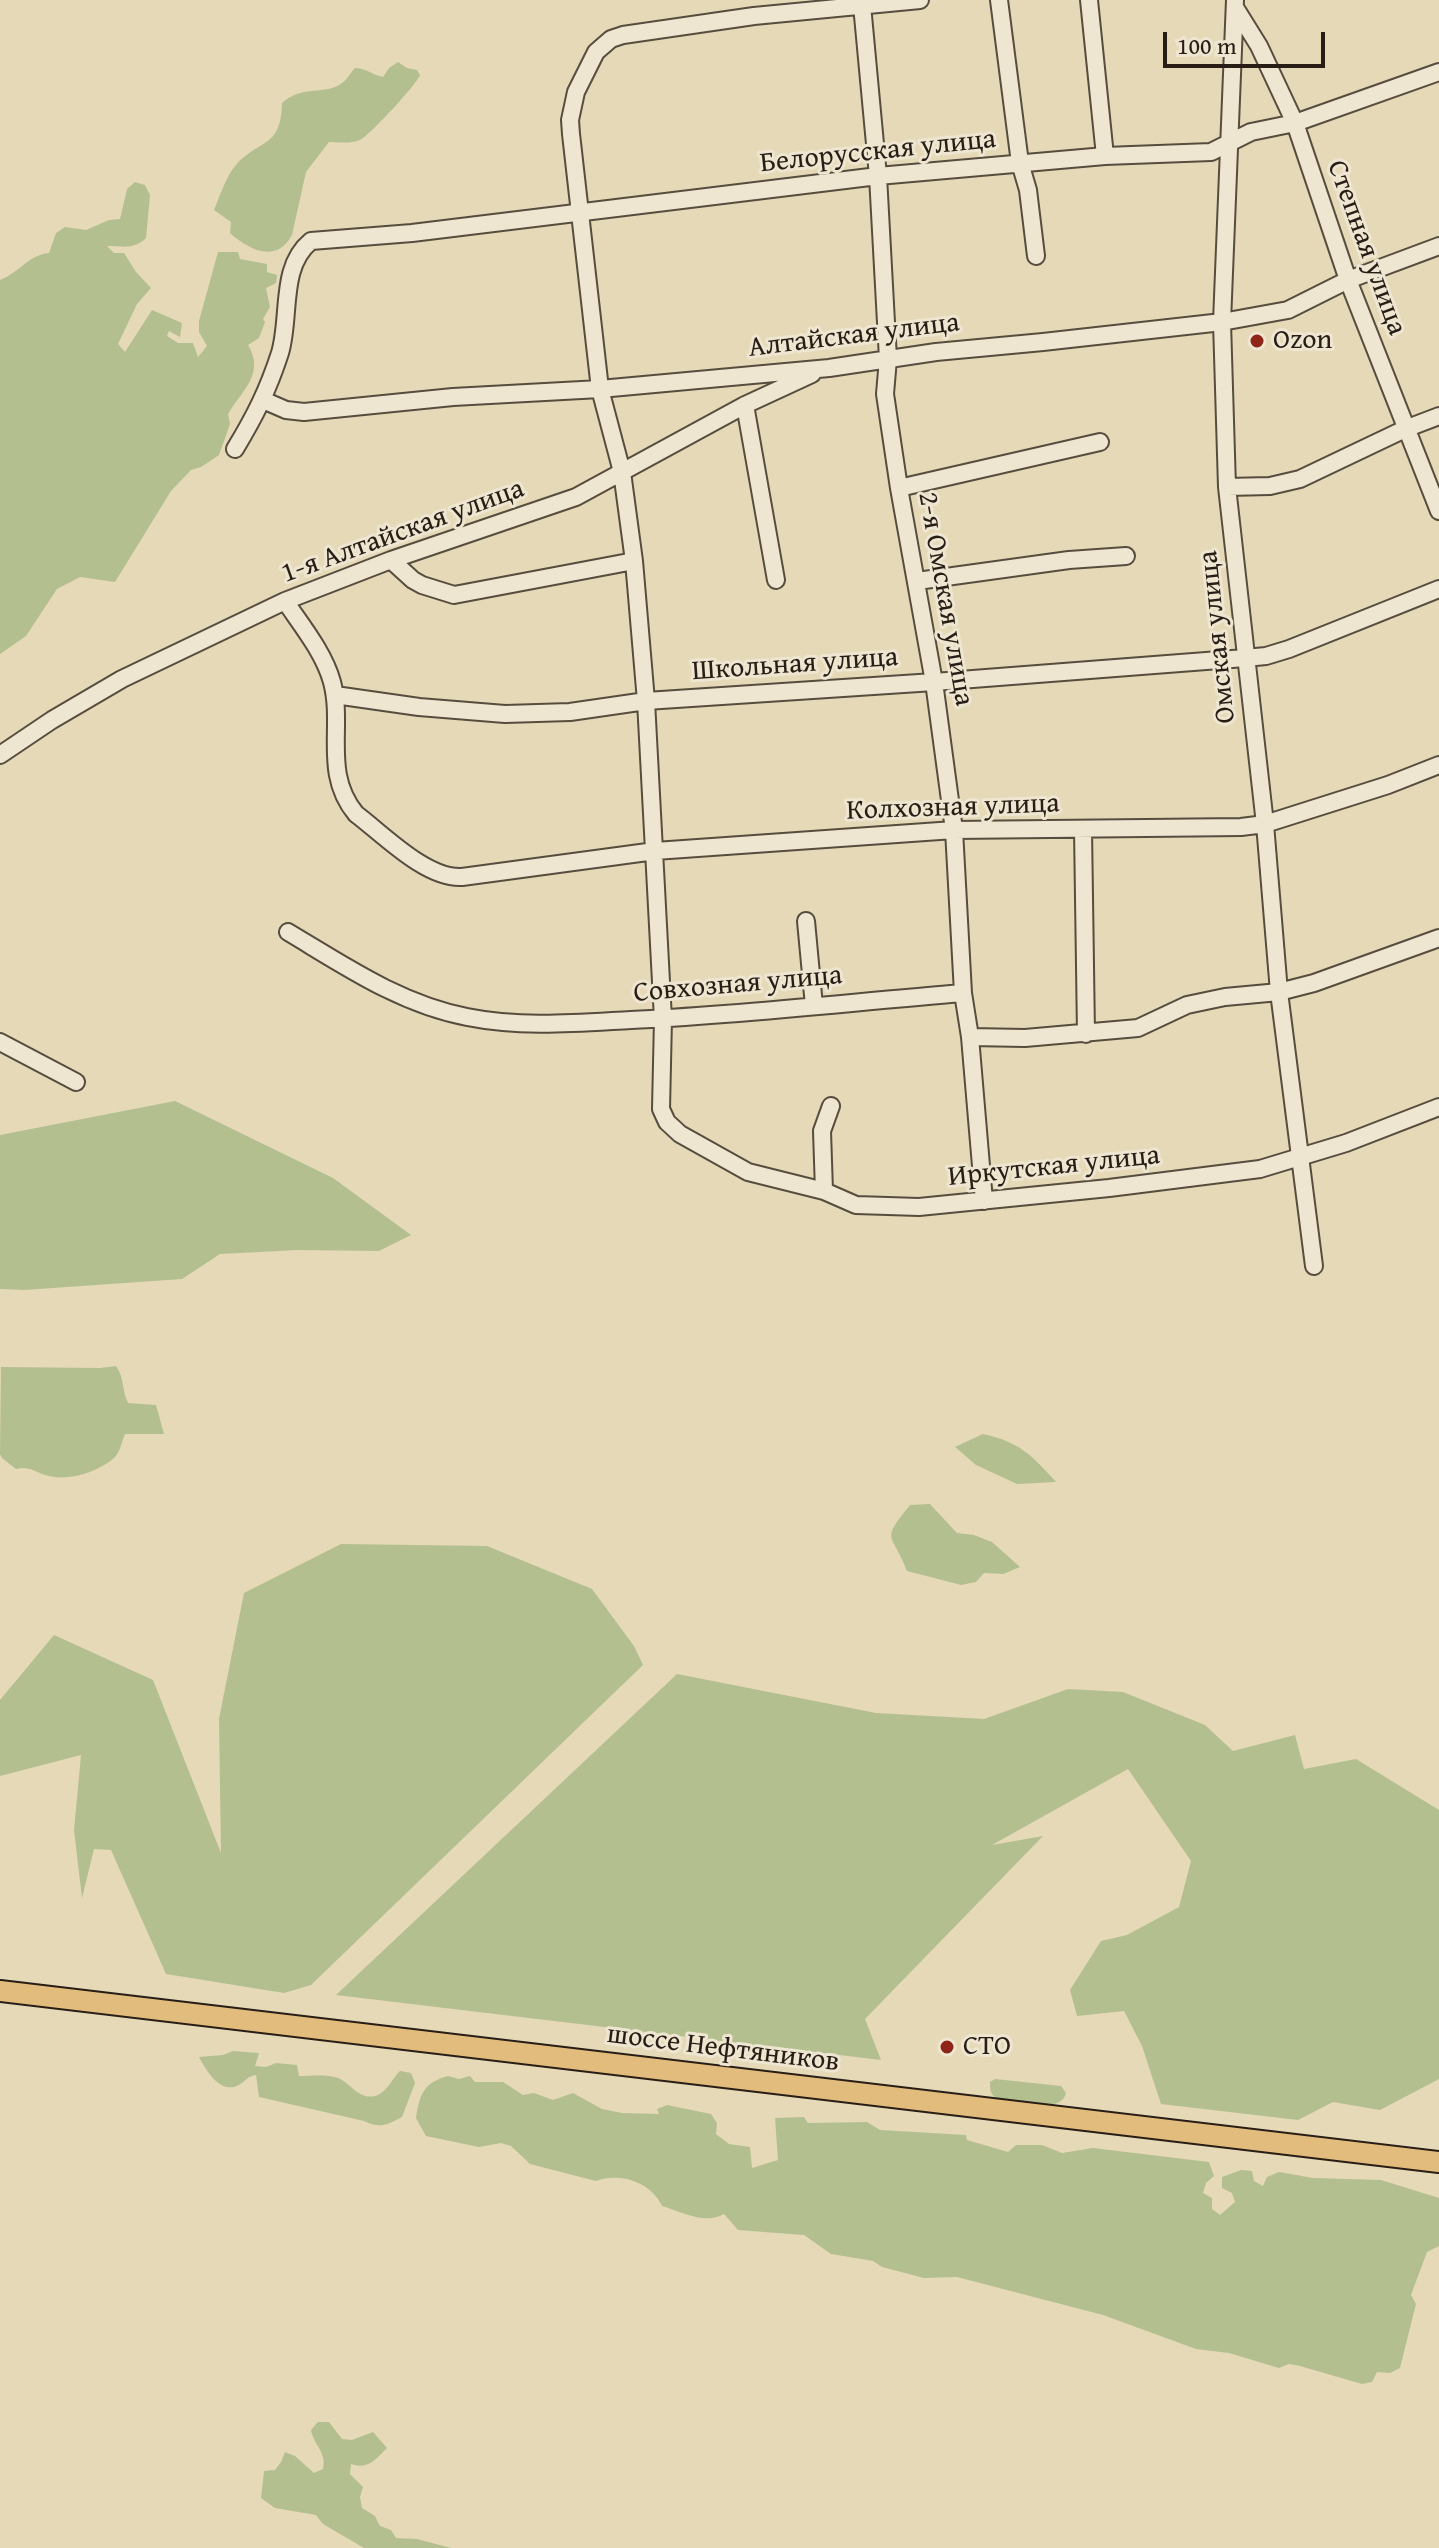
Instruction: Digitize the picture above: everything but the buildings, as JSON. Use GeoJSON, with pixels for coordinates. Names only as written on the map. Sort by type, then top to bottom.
{"type":"FeatureCollection","features":[{"type":"Feature","properties":{"kind":"main road","name":"шоссе Нефтяников"},"geometry":{"type":"LineString","coordinates":[[0,1991],[1439,2162]]}},
{"type":"Feature","properties":{"kind":"street"},"geometry":{"type":"LineString","coordinates":[[663,1019],[646,701],[634,561],[622,472],[600,389],[570,120],[576,92],[602,44],[623,35],[754,16],[920,0]]}},
{"type":"Feature","properties":{"kind":"street"},"geometry":{"type":"LineString","coordinates":[[999,0],[1020,163],[1028,190],[1036,256]]}},
{"type":"Feature","properties":{"kind":"street"},"geometry":{"type":"LineString","coordinates":[[1089,0],[1105,156]]}},
{"type":"Feature","properties":{"kind":"street","name":"Степная улица"},"geometry":{"type":"LineString","coordinates":[[1235,4],[1259,46],[1295,123],[1348,280],[1439,511]]}},
{"type":"Feature","properties":{"kind":"street","name":"Омская улица"},"geometry":{"type":"LineString","coordinates":[[1235,4],[1222,322],[1227,487],[1265,824],[1279,992],[1314,1266]]}},
{"type":"Feature","properties":{"kind":"street","name":"2-я Омская улица"},"geometry":{"type":"LineString","coordinates":[[862,5],[878,176],[888,359],[885,394],[934,682],[954,830],[963,993],[970,1037],[984,1201]]}},
{"type":"Feature","properties":{"kind":"street","name":"Белорусская улица"},"geometry":{"type":"LineString","coordinates":[[263,400],[284,336],[292,265],[300,251],[311,241],[412,233],[878,176],[1105,156],[1211,152],[1251,132],[1295,123],[1439,72]]}},
{"type":"Feature","properties":{"kind":"street","name":"Алтайская улица"},"geometry":{"type":"LineString","coordinates":[[263,400],[286,410],[304,412],[453,397],[600,389],[829,368],[936,352],[1222,322],[1288,310],[1348,280],[1439,246]]}},
{"type":"Feature","properties":{"kind":"street","name":"1-я Алтайская улица"},"geometry":{"type":"LineString","coordinates":[[0,755],[122,679],[285,601],[391,560],[576,497],[745,405],[829,368]]}},
{"type":"Feature","properties":{"kind":"street"},"geometry":{"type":"LineString","coordinates":[[235,449],[263,400]]}},
{"type":"Feature","properties":{"kind":"street"},"geometry":{"type":"LineString","coordinates":[[745,405],[776,580]]}},
{"type":"Feature","properties":{"kind":"street"},"geometry":{"type":"LineString","coordinates":[[1227,487],[1270,486],[1300,479],[1439,416]]}},
{"type":"Feature","properties":{"kind":"street"},"geometry":{"type":"LineString","coordinates":[[899,488],[1100,442]]}},
{"type":"Feature","properties":{"kind":"street"},"geometry":{"type":"LineString","coordinates":[[917,581],[1069,560],[1126,556]]}},
{"type":"Feature","properties":{"kind":"street"},"geometry":{"type":"LineString","coordinates":[[391,560],[422,585],[454,595],[634,561]]}},
{"type":"Feature","properties":{"kind":"street","name":"Школьная улица"},"geometry":{"type":"LineString","coordinates":[[335,695],[419,707],[505,714],[570,712],[646,701],[1266,656],[1439,589]]}},
{"type":"Feature","properties":{"kind":"street"},"geometry":{"type":"LineString","coordinates":[[285,601],[322,659],[335,695]]}},
{"type":"Feature","properties":{"kind":"street","name":"Колхозная улица"},"geometry":{"type":"LineString","coordinates":[[335,695],[334,747],[342,789],[349,805],[356,814],[414,859],[439,874],[462,877],[655,851],[954,830],[1241,827],[1265,824],[1388,785],[1439,765]]}},
{"type":"Feature","properties":{"kind":"street"},"geometry":{"type":"LineString","coordinates":[[1083,829],[1086,1034]]}},
{"type":"Feature","properties":{"kind":"street"},"geometry":{"type":"LineString","coordinates":[[806,921],[814,1006]]}},
{"type":"Feature","properties":{"kind":"street","name":"Совхозная улица"},"geometry":{"type":"LineString","coordinates":[[288,932],[402,997],[466,1017],[517,1024],[663,1019],[963,993]]}},
{"type":"Feature","properties":{"kind":"street"},"geometry":{"type":"LineString","coordinates":[[970,1037],[1025,1038],[1138,1028],[1187,1005],[1279,992],[1325,980],[1439,938]]}},
{"type":"Feature","properties":{"kind":"street","name":"Иркутская улица"},"geometry":{"type":"LineString","coordinates":[[663,1019],[661,1109],[667,1122],[680,1134],[741,1169],[824,1191],[864,1206],[919,1207],[984,1201],[1260,1169],[1346,1143],[1439,1107]]}},
{"type":"Feature","properties":{"kind":"street"},"geometry":{"type":"LineString","coordinates":[[0,1042],[76,1082]]}},
{"type":"Feature","properties":{"kind":"street"},"geometry":{"type":"LineString","coordinates":[[824,1191],[822,1131],[831,1106]]}},
{"type":"Feature","properties":{"kind":"green space"},"geometry":{"type":"Polygon","coordinates":[[[398,62],[417,70],[420,75],[417,80],[360,140],[329,142],[306,172],[292,235],[286,244],[270,252],[262,251],[245,245],[230,233],[231,222],[214,210],[236,165],[273,136],[281,118],[282,103],[298,94],[335,87],[344,82],[355,68],[383,77],[398,62]]]}},
{"type":"Feature","properties":{"kind":"green space"},"geometry":{"type":"Polygon","coordinates":[[[135,182],[145,185],[150,195],[146,238],[132,246],[107,246],[114,253],[124,253],[151,288],[137,304],[118,344],[125,352],[152,310],[182,323],[180,337],[169,331],[167,336],[178,343],[193,343],[198,357],[207,346],[199,332],[199,321],[218,252],[238,252],[240,259],[267,264],[267,272],[277,275],[276,283],[266,288],[270,307],[263,319],[265,322],[259,338],[248,345],[253,355],[253,373],[228,414],[230,424],[219,455],[191,470],[171,491],[115,582],[80,577],[57,589],[26,636],[0,654],[0,280],[35,257],[49,253],[56,233],[65,227],[86,230],[109,220],[120,219],[127,189],[135,182]]]}},
{"type":"Feature","properties":{"kind":"green space"},"geometry":{"type":"Polygon","coordinates":[[[175,1101],[333,1178],[411,1235],[379,1251],[298,1250],[220,1254],[182,1279],[0,1289],[0,1135],[175,1101]]]}},
{"type":"Feature","properties":{"kind":"green space"},"geometry":{"type":"Polygon","coordinates":[[[116,1366],[128,1403],[156,1405],[164,1434],[125,1434],[117,1455],[108,1463],[72,1477],[53,1477],[16,1469],[2,1458],[1,1367],[116,1366]]]}},
{"type":"Feature","properties":{"kind":"green space"},"geometry":{"type":"Polygon","coordinates":[[[983,1434],[1024,1451],[1056,1482],[1017,1484],[976,1465],[955,1447],[983,1434]]]}},
{"type":"Feature","properties":{"kind":"green space"},"geometry":{"type":"Polygon","coordinates":[[[930,1504],[957,1533],[992,1542],[1020,1567],[1003,1574],[984,1573],[976,1582],[961,1585],[907,1571],[892,1538],[894,1526],[910,1505],[930,1504]]]}},
{"type":"Feature","properties":{"kind":"green space"},"geometry":{"type":"Polygon","coordinates":[[[341,1544],[487,1546],[592,1589],[634,1646],[643,1665],[311,1985],[284,1993],[166,1974],[111,1850],[94,1849],[82,1898],[74,1830],[81,1755],[0,1776],[0,1700],[54,1635],[153,1680],[221,1853],[219,1719],[244,1593],[341,1544]]]}},
{"type":"Feature","properties":{"kind":"green space"},"geometry":{"type":"Polygon","coordinates":[[[677,1674],[876,1713],[984,1719],[1068,1689],[1123,1692],[1205,1725],[1233,1751],[1295,1735],[1304,1769],[1356,1759],[1439,1810],[1439,2079],[1380,2110],[1333,2102],[1298,2120],[1161,2104],[1142,2046],[1124,2011],[1077,2016],[1070,1990],[1101,1941],[1127,1935],[1179,1907],[1191,1861],[1128,1769],[992,1845],[1043,1836],[865,2019],[881,2060],[336,1995],[677,1674]]]}},
{"type":"Feature","properties":{"kind":"green space"},"geometry":{"type":"Polygon","coordinates":[[[233,2051],[259,2053],[255,2066],[266,2067],[276,2063],[297,2065],[299,2076],[338,2078],[366,2096],[381,2093],[400,2071],[411,2073],[415,2083],[402,2117],[388,2124],[375,2125],[259,2097],[256,2075],[232,2087],[220,2084],[199,2057],[233,2051]]]}},
{"type":"Feature","properties":{"kind":"green space"},"geometry":{"type":"Polygon","coordinates":[[[448,2076],[459,2079],[470,2076],[475,2082],[503,2082],[523,2095],[534,2093],[553,2100],[573,2093],[602,2109],[622,2113],[659,2114],[657,2109],[667,2105],[711,2114],[717,2123],[716,2134],[729,2144],[750,2147],[752,2168],[778,2160],[775,2118],[804,2117],[808,2123],[867,2122],[880,2130],[966,2135],[967,2140],[1008,2152],[1016,2145],[1042,2145],[1062,2153],[1093,2148],[1209,2162],[1214,2176],[1206,2183],[1203,2193],[1212,2198],[1212,2209],[1220,2215],[1235,2202],[1232,2193],[1222,2188],[1222,2177],[1241,2170],[1252,2171],[1254,2181],[1263,2186],[1267,2177],[1279,2172],[1313,2178],[1381,2180],[1439,2198],[1439,2246],[1427,2252],[1411,2295],[1416,2304],[1400,2368],[1390,2373],[1377,2372],[1372,2382],[1362,2384],[1300,2366],[1289,2364],[1279,2368],[1229,2353],[1196,2349],[1103,2315],[957,2277],[924,2278],[882,2267],[873,2261],[831,2254],[804,2235],[738,2230],[724,2214],[701,2218],[685,2214],[662,2206],[650,2191],[634,2181],[615,2178],[596,2181],[530,2164],[511,2146],[501,2143],[479,2147],[426,2136],[416,2118],[421,2096],[433,2082],[448,2076]]]}},
{"type":"Feature","properties":{"kind":"green space"},"geometry":{"type":"Polygon","coordinates":[[[995,2079],[1061,2086],[1066,2093],[1062,2100],[1051,2105],[996,2098],[990,2087],[990,2082],[995,2079]]]}},
{"type":"Feature","properties":{"kind":"green space"},"geometry":{"type":"Polygon","coordinates":[[[318,2422],[329,2422],[342,2439],[352,2440],[373,2432],[387,2448],[367,2464],[351,2464],[350,2474],[363,2487],[360,2497],[362,2508],[375,2516],[380,2526],[391,2530],[396,2538],[417,2539],[451,2548],[364,2548],[323,2524],[316,2515],[275,2508],[261,2498],[264,2471],[275,2470],[285,2452],[295,2456],[314,2473],[323,2469],[322,2453],[311,2430],[318,2422]]]}},
{"type":"Feature","properties":{"kind":"place","name":"Ozon"},"geometry":{"type":"Point","coordinates":[1257,341]}},
{"type":"Feature","properties":{"kind":"place","name":"СТО"},"geometry":{"type":"Point","coordinates":[947,2047]}}]}
